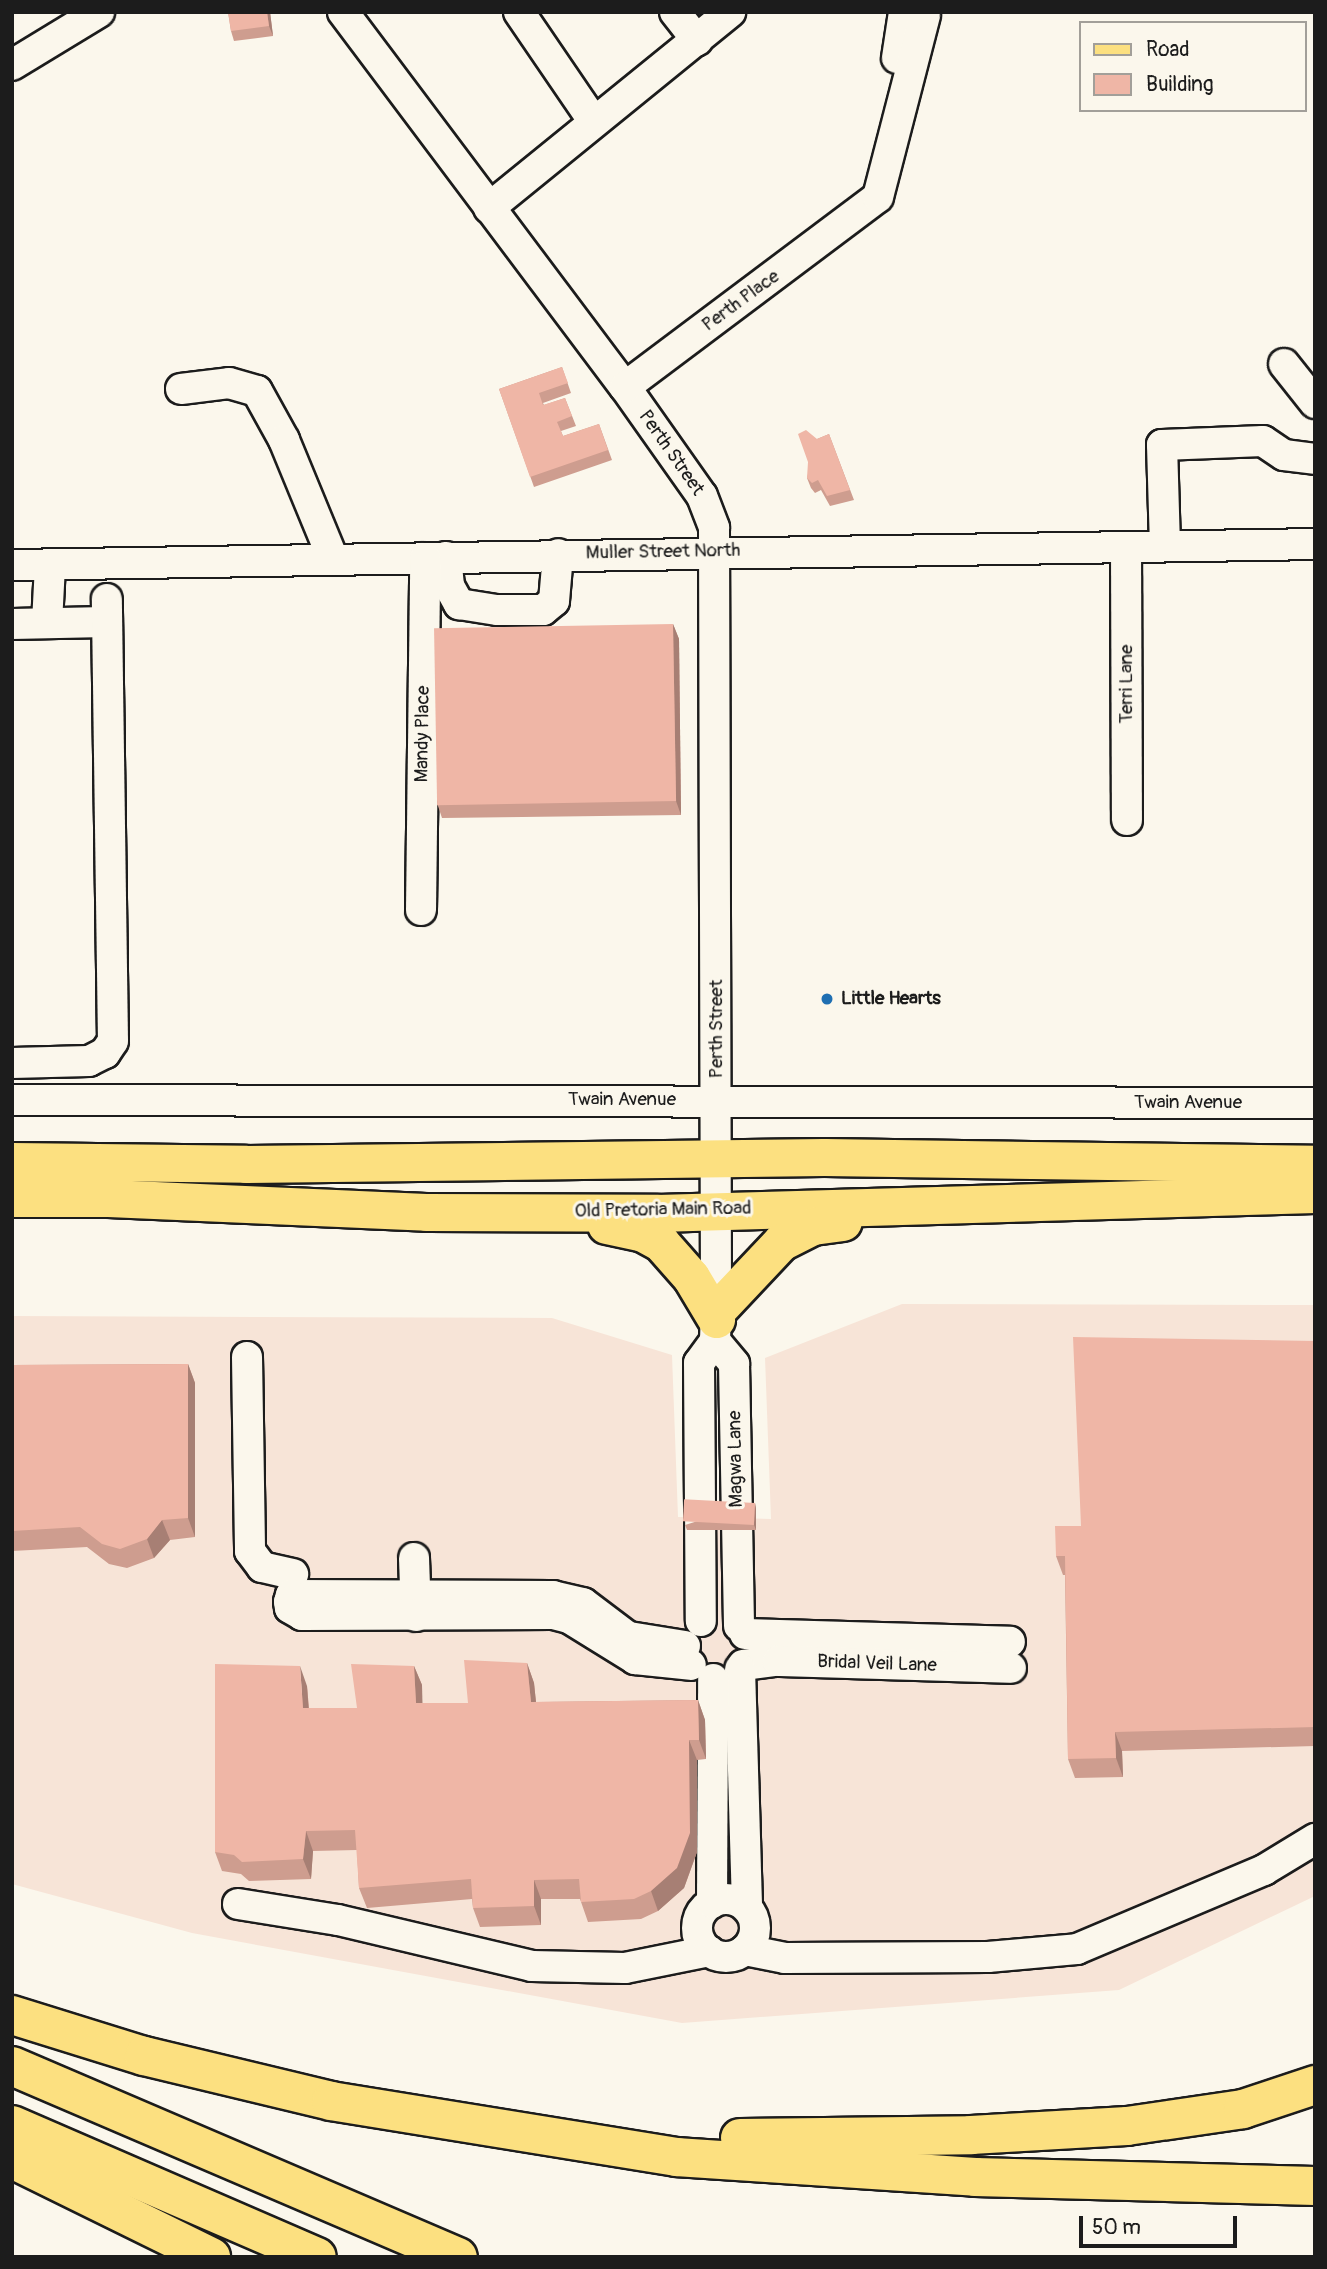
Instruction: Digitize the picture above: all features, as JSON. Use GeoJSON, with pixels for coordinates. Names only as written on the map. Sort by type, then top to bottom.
{"type":"FeatureCollection","features":[{"type":"Feature","properties":{"kind":"highway"},"geometry":{"type":"LineString","coordinates":[[12,2015],[144,2056],[331,2101],[676,2157],[975,2177],[1315,2186]]}},
{"type":"Feature","properties":{"kind":"highway"},"geometry":{"type":"LineString","coordinates":[[12,2066],[458,2257]]}},
{"type":"Feature","properties":{"kind":"highway"},"geometry":{"type":"LineString","coordinates":[[556,2138],[971,2135],[1127,2126],[1243,2109],[1315,2085]]}},
{"type":"Feature","properties":{"kind":"highway"},"geometry":{"type":"LineString","coordinates":[[12,2124],[317,2257]]}},
{"type":"Feature","properties":{"kind":"highway"},"geometry":{"type":"LineString","coordinates":[[12,2159],[211,2257]]}},
{"type":"Feature","properties":{"kind":"main road"},"geometry":{"type":"LineString","coordinates":[[12,1161],[717,1159],[1315,1164]]}},
{"type":"Feature","properties":{"kind":"main road","name":"Old Pretoria Main Road"},"geometry":{"type":"LineString","coordinates":[[12,1198],[108,1198],[465,1212],[716,1209],[1315,1194]]}},
{"type":"Feature","properties":{"kind":"main road"},"geometry":{"type":"LineString","coordinates":[[465,1212],[623,1227],[643,1233],[673,1254],[716,1324],[781,1242],[795,1233],[813,1226],[979,1203]]}},
{"type":"Feature","properties":{"kind":"street"},"geometry":{"type":"LineString","coordinates":[[12,65],[99,12]]}},
{"type":"Feature","properties":{"kind":"street","name":"Perth Street"},"geometry":{"type":"LineString","coordinates":[[344,12],[625,387],[702,496],[714,528],[718,1100],[716,1209]]}},
{"type":"Feature","properties":{"kind":"street"},"geometry":{"type":"LineString","coordinates":[[519,12],[594,122]]}},
{"type":"Feature","properties":{"kind":"street"},"geometry":{"type":"LineString","coordinates":[[675,12],[697,40]]}},
{"type":"Feature","properties":{"kind":"street"},"geometry":{"type":"LineString","coordinates":[[489,208],[730,12]]}},
{"type":"Feature","properties":{"kind":"street","name":"Perth Place"},"geometry":{"type":"LineString","coordinates":[[625,387],[862,212],[914,14]]}},
{"type":"Feature","properties":{"kind":"street"},"geometry":{"type":"LineString","coordinates":[[1284,364],[1315,403]]}},
{"type":"Feature","properties":{"kind":"street"},"geometry":{"type":"LineString","coordinates":[[181,389],[229,383],[257,391],[284,440],[333,559]]}},
{"type":"Feature","properties":{"kind":"street"},"geometry":{"type":"LineString","coordinates":[[1166,546],[1162,445],[1263,441],[1284,456],[1315,459]]}},
{"type":"Feature","properties":{"kind":"street","name":"Muller Street North"},"geometry":{"type":"LineString","coordinates":[[12,565],[715,551],[1315,544]]}},
{"type":"Feature","properties":{"kind":"street","name":"Terri Lane"},"geometry":{"type":"LineString","coordinates":[[1126,548],[1127,820]]}},
{"type":"Feature","properties":{"kind":"street"},"geometry":{"type":"LineString","coordinates":[[435,558],[459,604],[497,610],[543,610],[554,601],[558,554]]}},
{"type":"Feature","properties":{"kind":"street","name":"Mandy Place"},"geometry":{"type":"LineString","coordinates":[[421,910],[435,558]]}},
{"type":"Feature","properties":{"kind":"street"},"geometry":{"type":"LineString","coordinates":[[47,623],[50,565]]}},
{"type":"Feature","properties":{"kind":"street"},"geometry":{"type":"LineString","coordinates":[[12,624],[47,623],[107,610],[113,1041],[105,1053],[89,1061],[12,1063]]}},
{"type":"Feature","properties":{"kind":"street","name":"Twain Avenue"},"geometry":{"type":"LineString","coordinates":[[12,1100],[1315,1103]]}},
{"type":"Feature","properties":{"kind":"street","name":"Magwa Lane"},"geometry":{"type":"LineString","coordinates":[[701,1620],[699,1363],[716,1324],[716,1209]]}},
{"type":"Feature","properties":{"kind":"street","name":"Magwa Lane"},"geometry":{"type":"LineString","coordinates":[[706,1927],[715,1665],[742,1630],[734,1364],[716,1324]]}},
{"type":"Feature","properties":{"kind":"street"},"geometry":{"type":"LineString","coordinates":[[247,1356],[250,1551],[262,1567],[293,1574]]}},
{"type":"Feature","properties":{"kind":"street","name":"Bridal Veil Lane"},"geometry":{"type":"LineString","coordinates":[[414,1558],[416,1606],[553,1614],[606,1632],[635,1659],[715,1665],[869,1652],[1010,1655]]}},
{"type":"Feature","properties":{"kind":"street"},"geometry":{"type":"LineString","coordinates":[[715,1665],[701,1620],[721,1617],[742,1630]]}},
{"type":"Feature","properties":{"kind":"street","name":"Bridal Veil Lane"},"geometry":{"type":"LineString","coordinates":[[742,1630],[869,1652]]}},
{"type":"Feature","properties":{"kind":"street","name":"Magwa Lane"},"geometry":{"type":"LineString","coordinates":[[715,1665],[750,1912]]}},
{"type":"Feature","properties":{"kind":"street"},"geometry":{"type":"LineString","coordinates":[[706,1927],[727,1957],[745,1951],[785,1958],[807,1954],[988,1956],[1077,1949],[1264,1870],[1315,1839]]}},
{"type":"Feature","properties":{"kind":"street"},"geometry":{"type":"LineString","coordinates":[[239,1904],[338,1920],[532,1966],[625,1968],[668,1960],[706,1927],[730,1899],[807,1954]]}},
{"type":"Feature","properties":{"kind":"street"},"geometry":{"type":"LineString","coordinates":[[745,1951],[754,1934],[750,1912]]}},
{"type":"Feature","properties":{"kind":"shaded area"},"geometry":{"type":"Polygon","coordinates":[[[902,1304],[1315,1305],[1315,1896],[1119,1990],[682,2023],[192,1933],[12,1884],[12,1316],[552,1318],[672,1355],[678,1517],[771,1519],[765,1358],[902,1304]]]}},
{"type":"Feature","properties":{"kind":"building"},"geometry":{"type":"Polygon","coordinates":[[[228,12],[267,12],[269,26],[231,31],[228,12]]]}},
{"type":"Feature","properties":{"kind":"building"},"geometry":{"type":"Polygon","coordinates":[[[562,367],[568,383],[539,393],[543,405],[565,398],[572,416],[557,422],[563,436],[599,424],[608,450],[530,477],[499,389],[562,367]]]}},
{"type":"Feature","properties":{"kind":"building"},"geometry":{"type":"Polygon","coordinates":[[[806,430],[817,439],[829,434],[850,490],[827,496],[818,480],[812,483],[807,478],[808,462],[798,434],[806,430]]]}},
{"type":"Feature","properties":{"kind":"building"},"geometry":{"type":"Polygon","coordinates":[[[673,624],[676,801],[437,805],[434,628],[673,624]]]}},
{"type":"Feature","properties":{"kind":"building"},"geometry":{"type":"Polygon","coordinates":[[[1073,1337],[1315,1341],[1315,1727],[1115,1732],[1116,1758],[1068,1759],[1065,1556],[1056,1556],[1055,1526],[1081,1526],[1073,1337]]]}},
{"type":"Feature","properties":{"kind":"building"},"geometry":{"type":"Polygon","coordinates":[[[188,1364],[188,1518],[162,1520],[147,1539],[120,1549],[102,1544],[80,1527],[12,1531],[12,1365],[188,1364]]]}},
{"type":"Feature","properties":{"kind":"building"},"geometry":{"type":"Polygon","coordinates":[[[684,1499],[755,1503],[754,1525],[683,1521],[684,1499]]]}},
{"type":"Feature","properties":{"kind":"building"},"geometry":{"type":"Polygon","coordinates":[[[464,1660],[527,1663],[531,1702],[698,1700],[699,1740],[689,1740],[690,1833],[677,1868],[651,1891],[634,1899],[581,1902],[579,1879],[534,1880],[534,1906],[473,1908],[471,1879],[359,1888],[355,1830],[306,1831],[303,1859],[242,1862],[234,1855],[215,1852],[215,1664],[300,1666],[303,1708],[357,1708],[351,1664],[414,1666],[416,1703],[468,1703],[464,1660]]]}},
{"type":"Feature","properties":{"kind":"place","name":"Little Hearts"},"geometry":{"type":"Point","coordinates":[827,999]}}]}
